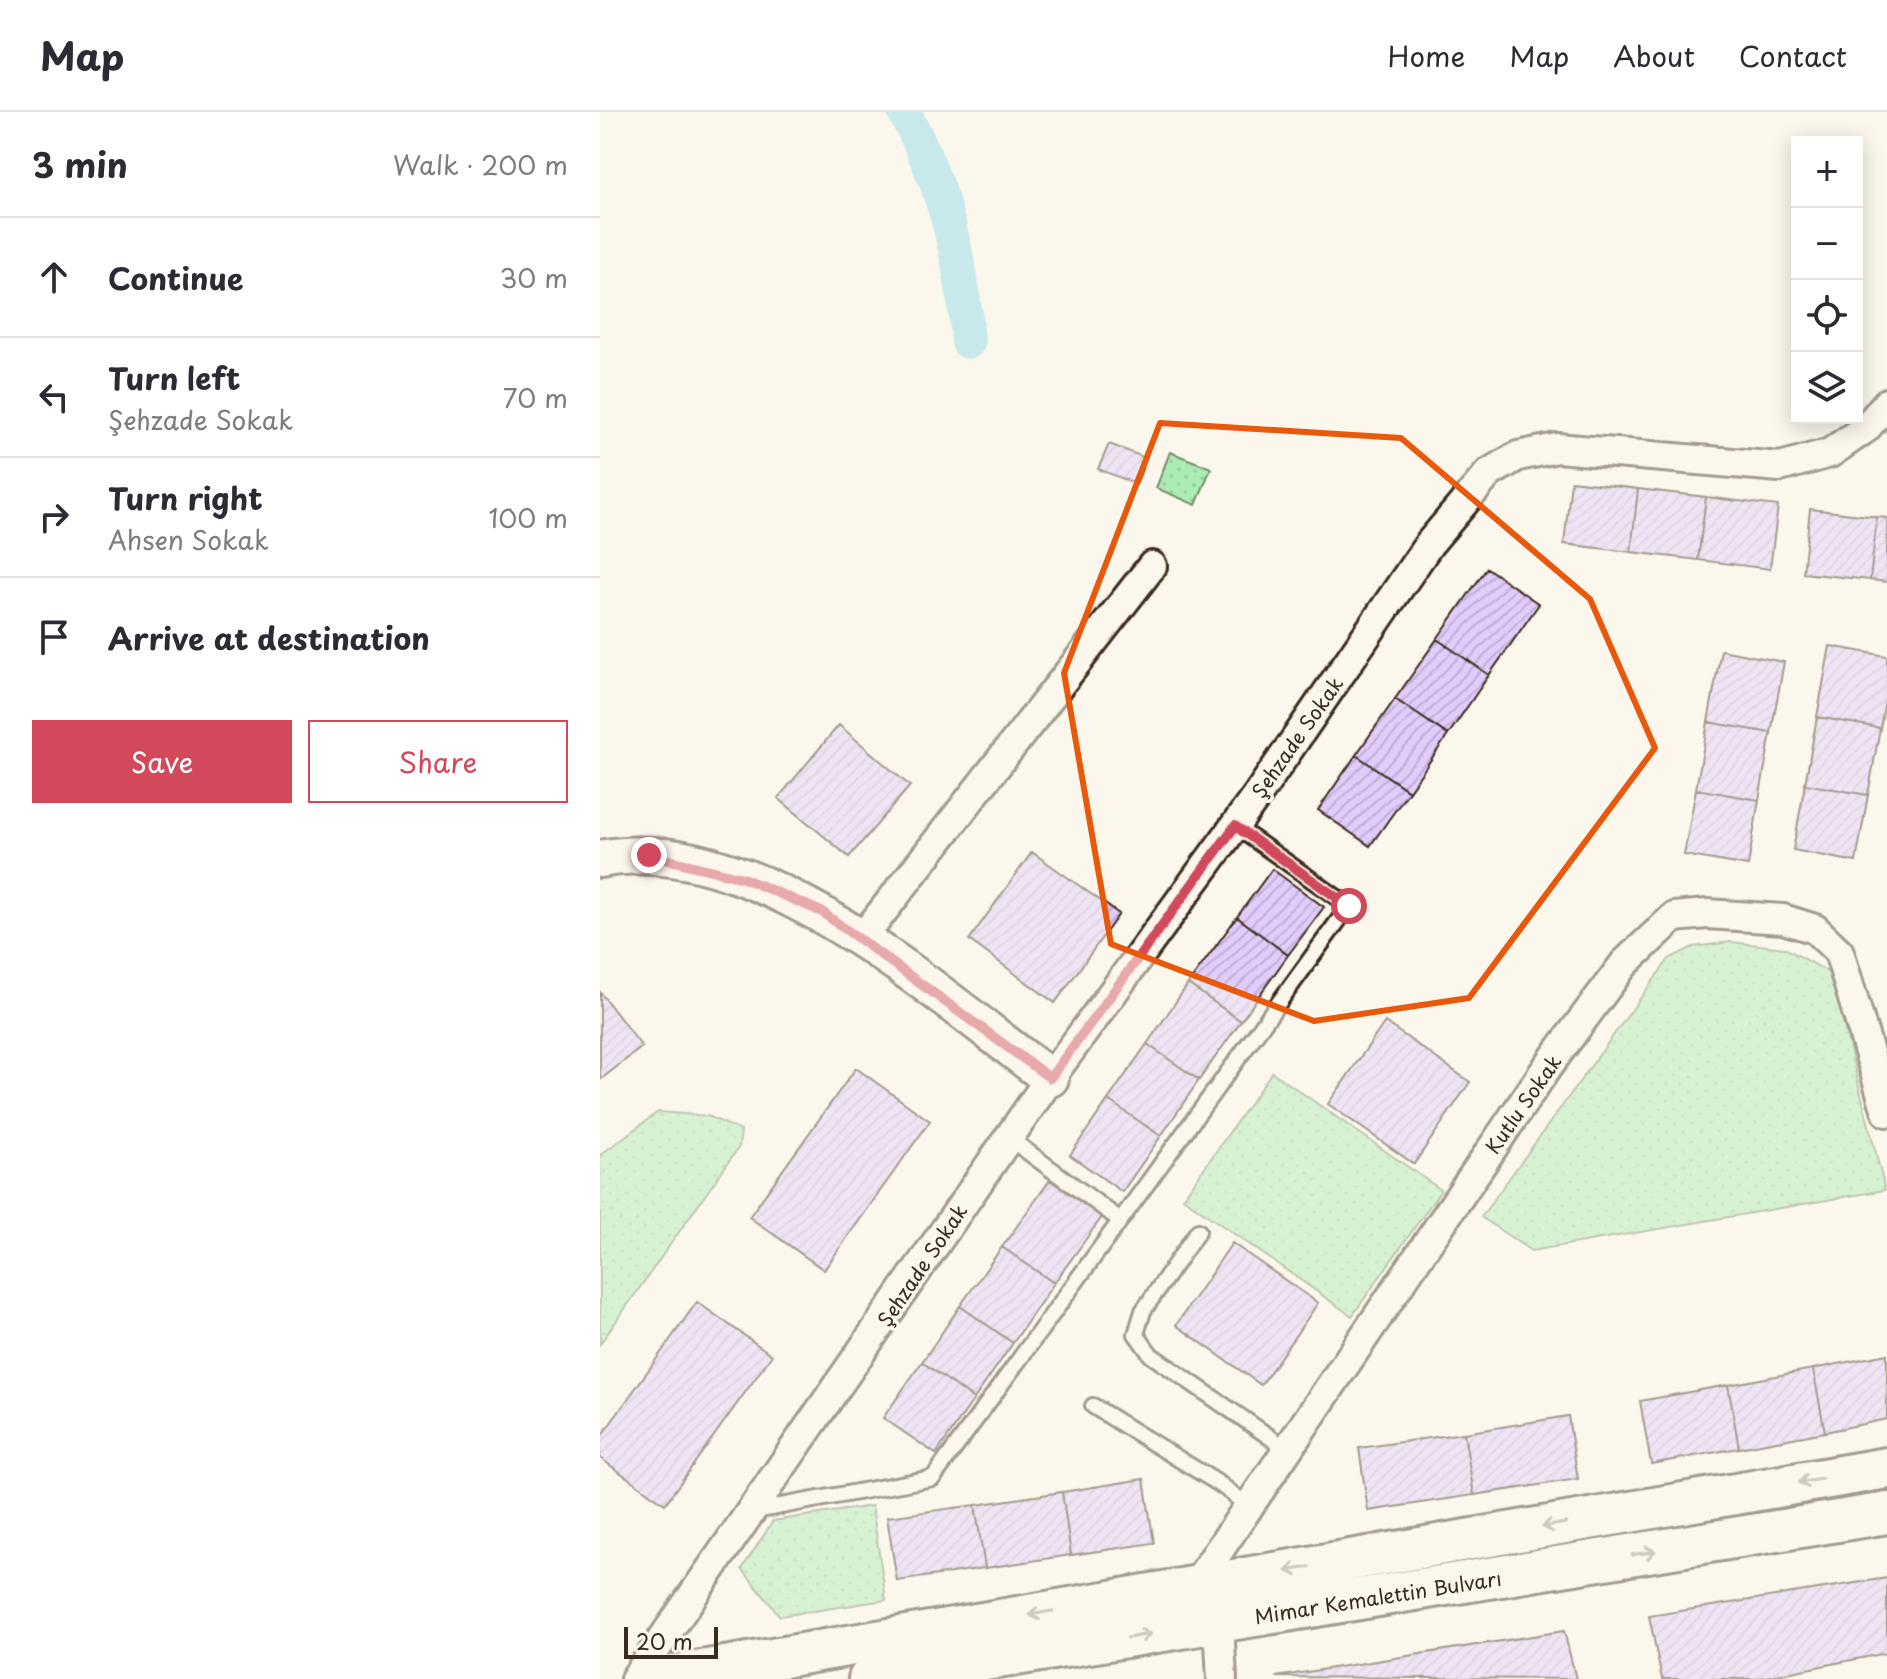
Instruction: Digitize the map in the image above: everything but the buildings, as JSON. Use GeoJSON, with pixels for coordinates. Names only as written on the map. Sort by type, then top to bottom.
{"type":"FeatureCollection","features":[{"type":"Feature","properties":{"kind":"main road"},"geometry":{"type":"LineString","coordinates":[[655,1679],[1887,1468]]}},
{"type":"Feature","properties":{"kind":"main road","name":"Mimar Kemalettin Bulvarı"},"geometry":{"type":"LineString","coordinates":[[869,1679],[1887,1513]]}},
{"type":"Feature","properties":{"kind":"street","name":"Şehzade Sokak"},"geometry":{"type":"LineString","coordinates":[[635,1679],[754,1511],[1050,1078],[1235,826],[1429,544],[1489,473],[1518,456],[1557,448],[1780,467],[1830,453],[1866,428],[1887,403]]}},
{"type":"Feature","properties":{"kind":"street"},"geometry":{"type":"LineString","coordinates":[[862,938],[1152,566]]}},
{"type":"Feature","properties":{"kind":"street"},"geometry":{"type":"LineString","coordinates":[[600,859],[649,855],[743,878],[822,912],[862,938],[1050,1078]]}},
{"type":"Feature","properties":{"kind":"street","name":"Kutlu Sokak"},"geometry":{"type":"LineString","coordinates":[[1194,1587],[1548,1066],[1624,964],[1674,917],[1707,914],[1783,919],[1815,929],[1839,952],[1887,1112]]}},
{"type":"Feature","properties":{"kind":"street"},"geometry":{"type":"LineString","coordinates":[[1219,1624],[1222,1679]]}},
{"type":"Feature","properties":{"kind":"lane"},"geometry":{"type":"LineString","coordinates":[[754,1511],[933,1478],[1349,906],[1235,826]]}},
{"type":"Feature","properties":{"kind":"lane"},"geometry":{"type":"LineString","coordinates":[[1009,1138],[1120,1220]]}},
{"type":"Feature","properties":{"kind":"lane"},"geometry":{"type":"LineString","coordinates":[[1198,1231],[1143,1311],[1136,1334],[1151,1355],[1287,1449]]}},
{"type":"Feature","properties":{"kind":"lane"},"geometry":{"type":"LineString","coordinates":[[1093,1406],[1221,1485],[1249,1507]]}},
{"type":"Feature","properties":{"kind":"highlighted area"},"geometry":{"type":"Polygon","coordinates":[[[1160,423],[1401,438],[1590,599],[1655,748],[1469,998],[1314,1021],[1111,944],[1064,673],[1160,423]]]}},
{"type":"Feature","properties":{"kind":"green space"},"geometry":{"type":"Polygon","coordinates":[[[1170,452],[1211,468],[1196,505],[1156,488],[1170,452]]]}},
{"type":"Feature","properties":{"kind":"green space"},"geometry":{"type":"Polygon","coordinates":[[[1731,942],[1785,948],[1831,974],[1885,1190],[1531,1251],[1481,1217],[1669,959],[1693,947],[1731,942]]]}},
{"type":"Feature","properties":{"kind":"green space"},"geometry":{"type":"Polygon","coordinates":[[[1272,1072],[1441,1190],[1352,1316],[1183,1198],[1272,1072]]]}},
{"type":"Feature","properties":{"kind":"green space"},"geometry":{"type":"Polygon","coordinates":[[[658,1112],[708,1116],[741,1131],[739,1147],[600,1344],[600,1155],[658,1112]]]}},
{"type":"Feature","properties":{"kind":"green space"},"geometry":{"type":"Polygon","coordinates":[[[872,1506],[886,1600],[780,1616],[742,1569],[773,1521],[872,1506]]]}},
{"type":"Feature","properties":{"kind":"waterway"},"geometry":{"type":"LineString","coordinates":[[904,112],[930,167],[949,223],[961,282],[968,342]]}},
{"type":"Feature","properties":{"kind":"route"},"geometry":{"type":"LineString","coordinates":[[649,855],[743,878],[822,912],[862,938],[1050,1078],[1235,826],[1349,906]]}}]}
